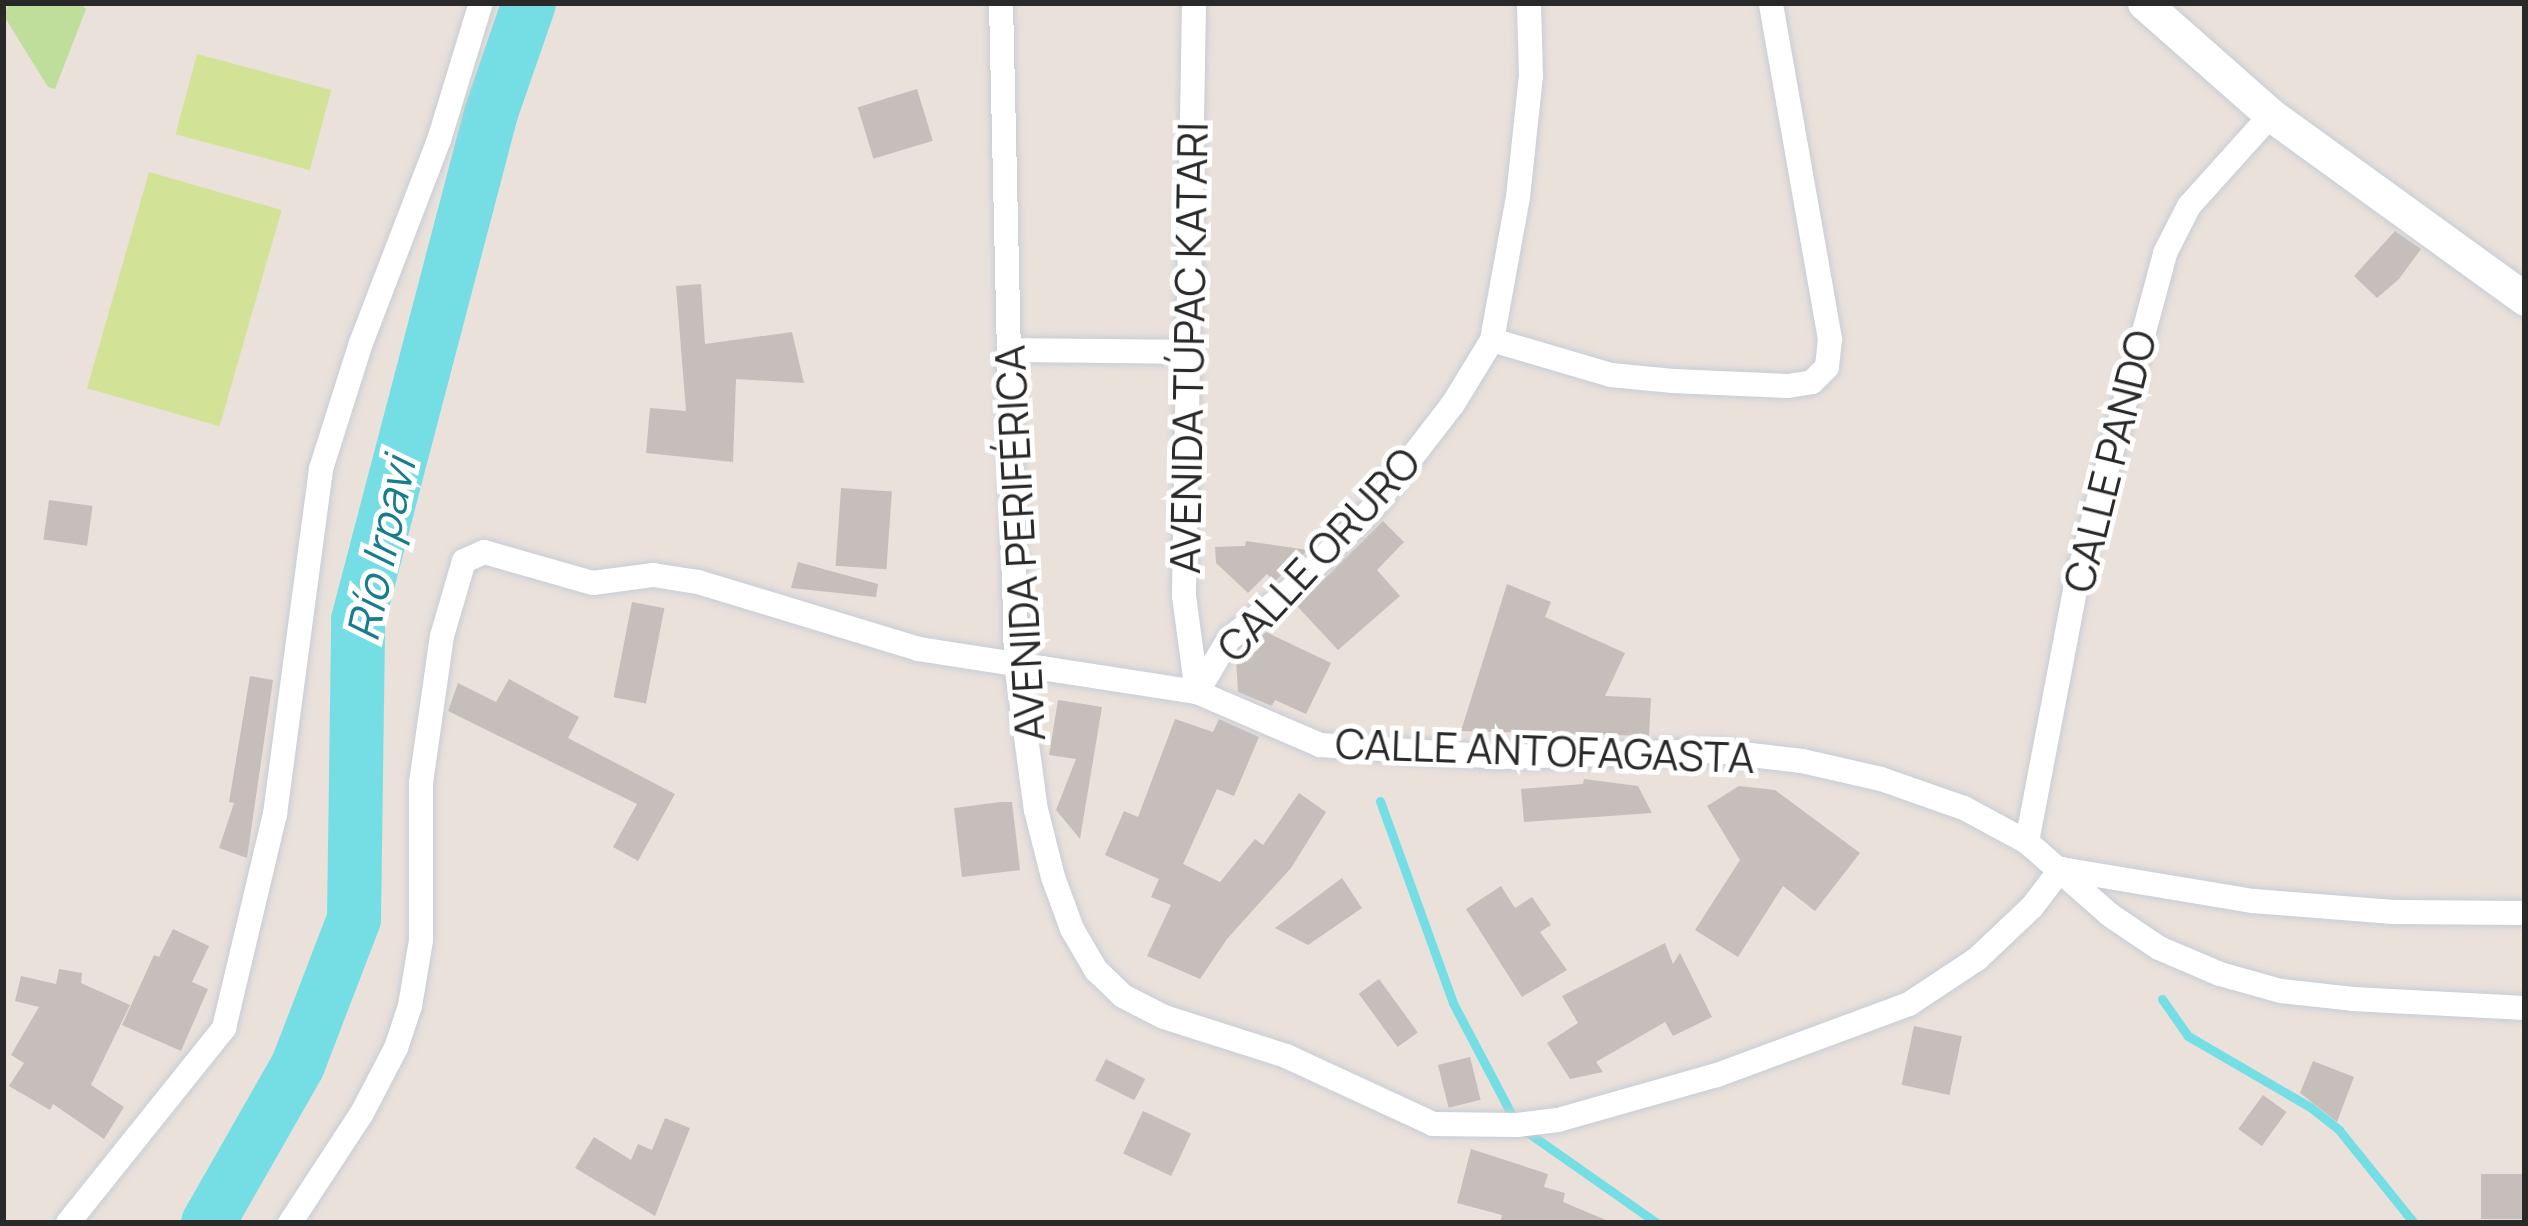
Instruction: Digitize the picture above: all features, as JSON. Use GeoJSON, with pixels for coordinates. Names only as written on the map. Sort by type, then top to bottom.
{"type":"FeatureCollection","features":[{"type":"Feature","properties":{"kind":"main road"},"geometry":{"type":"LineString","coordinates":[[2144,3],[2271,116],[2525,299]]}},
{"type":"Feature","properties":{"kind":"street"},"geometry":{"type":"LineString","coordinates":[[68,1223],[224,1028],[275,814],[321,469],[362,343],[439,140],[481,3]]}},
{"type":"Feature","properties":{"kind":"street","name":"AVENIDA PERIFÉRICA"},"geometry":{"type":"LineString","coordinates":[[1001,3],[1016,663],[1036,810],[1053,877],[1072,928],[1096,970],[1123,996],[1164,1017],[1286,1056],[1433,1124],[1558,1120],[1717,1075],[1910,1004],[1977,959],[2032,908],[2061,868]]}},
{"type":"Feature","properties":{"kind":"street","name":"AVENIDA TÚPAC KATARI"},"geometry":{"type":"LineString","coordinates":[[1194,3],[1184,596],[1197,692]]}},
{"type":"Feature","properties":{"kind":"street","name":"CALLE ORURO"},"geometry":{"type":"LineString","coordinates":[[1197,692],[1229,639],[1293,588],[1372,509],[1453,404],[1492,340],[1518,197],[1531,76],[1529,3]]}},
{"type":"Feature","properties":{"kind":"street"},"geometry":{"type":"LineString","coordinates":[[1492,340],[1611,375],[1673,381],[1788,386],[1812,382],[1827,367],[1830,339],[1771,3]]}},
{"type":"Feature","properties":{"kind":"street","name":"CALLE PANDO"},"geometry":{"type":"LineString","coordinates":[[2027,842],[2078,580],[2164,253],[2189,206],[2271,116]]}},
{"type":"Feature","properties":{"kind":"street"},"geometry":{"type":"LineString","coordinates":[[1009,350],[1190,352]]}},
{"type":"Feature","properties":{"kind":"street","name":"CALLE ANTOFAGASTA"},"geometry":{"type":"LineString","coordinates":[[290,1223],[396,1048],[418,976],[421,783],[442,636],[464,561],[484,552],[593,583],[653,575],[698,582],[918,650],[1197,692],[1320,745],[1499,757],[1716,752],[1802,761],[1881,779],[1964,808],[2027,842],[2110,915],[2159,948],[2220,974],[2281,991],[2525,1008]]}},
{"type":"Feature","properties":{"kind":"street"},"geometry":{"type":"LineString","coordinates":[[2061,868],[2253,901],[2394,912],[2525,913]]}},
{"type":"Feature","properties":{"kind":"green space"},"geometry":{"type":"Polygon","coordinates":[[[9,3],[81,4],[86,9],[55,89],[48,87],[4,16],[9,3]]]}},
{"type":"Feature","properties":{"kind":"green space"},"geometry":{"type":"Polygon","coordinates":[[[197,54],[331,90],[310,170],[176,134],[197,54]]]}},
{"type":"Feature","properties":{"kind":"green space"},"geometry":{"type":"Polygon","coordinates":[[[149,172],[282,210],[220,426],[87,388],[149,172]]]}},
{"type":"Feature","properties":{"kind":"building"},"geometry":{"type":"Polygon","coordinates":[[[917,89],[933,141],[873,159],[858,107],[917,89]]]}},
{"type":"Feature","properties":{"kind":"building"},"geometry":{"type":"Polygon","coordinates":[[[2395,231],[2421,249],[2399,279],[2377,298],[2354,276],[2395,231]]]}},
{"type":"Feature","properties":{"kind":"building"},"geometry":{"type":"Polygon","coordinates":[[[701,284],[705,344],[792,332],[804,383],[736,379],[733,462],[646,453],[650,408],[686,411],[676,286],[701,284]]]}},
{"type":"Feature","properties":{"kind":"building"},"geometry":{"type":"Polygon","coordinates":[[[841,488],[892,492],[886,569],[836,566],[841,488]]]}},
{"type":"Feature","properties":{"kind":"building"},"geometry":{"type":"Polygon","coordinates":[[[49,500],[93,506],[87,546],[43,540],[49,500]]]}},
{"type":"Feature","properties":{"kind":"building"},"geometry":{"type":"Polygon","coordinates":[[[1383,521],[1404,542],[1377,570],[1400,596],[1338,650],[1297,606],[1383,521]]]}},
{"type":"Feature","properties":{"kind":"building"},"geometry":{"type":"Polygon","coordinates":[[[1246,541],[1308,550],[1274,582],[1267,574],[1248,593],[1216,563],[1215,547],[1245,546],[1246,541]]]}},
{"type":"Feature","properties":{"kind":"building"},"geometry":{"type":"Polygon","coordinates":[[[798,562],[878,584],[876,597],[791,588],[798,562]]]}},
{"type":"Feature","properties":{"kind":"building"},"geometry":{"type":"Polygon","coordinates":[[[1507,584],[1551,602],[1545,617],[1625,653],[1605,696],[1651,698],[1649,736],[1461,731],[1507,584]]]}},
{"type":"Feature","properties":{"kind":"building"},"geometry":{"type":"Polygon","coordinates":[[[632,602],[664,608],[646,704],[613,697],[632,602]]]}},
{"type":"Feature","properties":{"kind":"building"},"geometry":{"type":"Polygon","coordinates":[[[1266,632],[1331,663],[1306,714],[1275,700],[1272,706],[1238,692],[1236,659],[1266,632]]]}},
{"type":"Feature","properties":{"kind":"building"},"geometry":{"type":"Polygon","coordinates":[[[250,676],[273,680],[247,858],[219,848],[234,803],[229,802],[250,676]]]}},
{"type":"Feature","properties":{"kind":"building"},"geometry":{"type":"Polygon","coordinates":[[[509,679],[579,717],[568,738],[675,794],[638,861],[613,847],[637,804],[448,711],[458,683],[496,702],[509,679]]]}},
{"type":"Feature","properties":{"kind":"building"},"geometry":{"type":"Polygon","coordinates":[[[1058,700],[1102,707],[1080,839],[1056,810],[1076,759],[1049,755],[1058,700]]]}},
{"type":"Feature","properties":{"kind":"building"},"geometry":{"type":"Polygon","coordinates":[[[1175,719],[1213,732],[1219,719],[1259,737],[1234,796],[1217,789],[1183,864],[1220,882],[1255,839],[1263,845],[1299,793],[1326,812],[1291,868],[1227,939],[1200,979],[1147,956],[1171,905],[1151,897],[1159,879],[1105,855],[1124,811],[1138,817],[1175,719]]]}},
{"type":"Feature","properties":{"kind":"building"},"geometry":{"type":"Polygon","coordinates":[[[1584,779],[1638,786],[1652,813],[1524,822],[1521,789],[1583,784],[1584,779]]]}},
{"type":"Feature","properties":{"kind":"building"},"geometry":{"type":"Polygon","coordinates":[[[1739,786],[1775,790],[1860,853],[1815,911],[1783,886],[1738,957],[1695,930],[1740,860],[1707,806],[1739,786]]]}},
{"type":"Feature","properties":{"kind":"building"},"geometry":{"type":"Polygon","coordinates":[[[1012,802],[1020,870],[962,877],[954,808],[1012,802]]]}},
{"type":"Feature","properties":{"kind":"building"},"geometry":{"type":"Polygon","coordinates":[[[1342,878],[1362,908],[1308,945],[1275,928],[1342,878]]]}},
{"type":"Feature","properties":{"kind":"building"},"geometry":{"type":"Polygon","coordinates":[[[1501,886],[1515,908],[1532,897],[1551,925],[1540,932],[1567,970],[1522,997],[1466,909],[1501,886]]]}},
{"type":"Feature","properties":{"kind":"building"},"geometry":{"type":"Polygon","coordinates":[[[173,929],[209,946],[192,982],[208,989],[181,1051],[122,1025],[154,955],[159,957],[173,929]]]}},
{"type":"Feature","properties":{"kind":"building"},"geometry":{"type":"Polygon","coordinates":[[[1665,943],[1673,964],[1680,953],[1712,1017],[1673,1036],[1665,1022],[1596,1062],[1603,1072],[1570,1079],[1547,1043],[1578,1023],[1562,996],[1665,943]]]}},
{"type":"Feature","properties":{"kind":"building"},"geometry":{"type":"Polygon","coordinates":[[[59,969],[82,973],[81,983],[130,1005],[91,1085],[124,1107],[104,1139],[53,1104],[50,1110],[9,1086],[24,1063],[11,1055],[39,1007],[15,1001],[21,976],[56,984],[59,969]]]}},
{"type":"Feature","properties":{"kind":"building"},"geometry":{"type":"Polygon","coordinates":[[[1379,979],[1418,1032],[1398,1047],[1359,994],[1379,979]]]}},
{"type":"Feature","properties":{"kind":"building"},"geometry":{"type":"Polygon","coordinates":[[[1914,1026],[1962,1036],[1949,1095],[1902,1085],[1914,1026]]]}},
{"type":"Feature","properties":{"kind":"building"},"geometry":{"type":"Polygon","coordinates":[[[1470,1057],[1481,1100],[1449,1108],[1438,1065],[1470,1057]]]}},
{"type":"Feature","properties":{"kind":"building"},"geometry":{"type":"Polygon","coordinates":[[[1106,1059],[1145,1079],[1134,1100],[1095,1080],[1106,1059]]]}},
{"type":"Feature","properties":{"kind":"building"},"geometry":{"type":"Polygon","coordinates":[[[2313,1061],[2354,1077],[2337,1122],[2300,1093],[2313,1061]]]}},
{"type":"Feature","properties":{"kind":"building"},"geometry":{"type":"Polygon","coordinates":[[[2263,1095],[2286,1112],[2262,1146],[2238,1129],[2263,1095]]]}},
{"type":"Feature","properties":{"kind":"building"},"geometry":{"type":"Polygon","coordinates":[[[1143,1111],[1191,1133],[1171,1176],[1123,1154],[1143,1111]]]}},
{"type":"Feature","properties":{"kind":"building"},"geometry":{"type":"Polygon","coordinates":[[[665,1118],[690,1128],[655,1216],[575,1168],[594,1137],[631,1160],[638,1144],[652,1150],[665,1118]]]}},
{"type":"Feature","properties":{"kind":"building"},"geometry":{"type":"Polygon","coordinates":[[[1471,1149],[1548,1174],[1544,1187],[1565,1193],[1563,1202],[1613,1223],[1500,1223],[1502,1215],[1457,1203],[1471,1149]]]}},
{"type":"Feature","properties":{"kind":"building"},"geometry":{"type":"Polygon","coordinates":[[[2481,1174],[2525,1174],[2525,1219],[2481,1219],[2481,1174]]]}},
{"type":"Feature","properties":{"kind":"waterway","name":"Río Irpavi"},"geometry":{"type":"LineString","coordinates":[[208,1223],[298,1065],[354,919],[358,620],[491,113],[529,3]]}},
{"type":"Feature","properties":{"kind":"waterway"},"geometry":{"type":"LineString","coordinates":[[1380,801],[1453,1003],[1517,1125],[1657,1223]]}},
{"type":"Feature","properties":{"kind":"waterway"},"geometry":{"type":"LineString","coordinates":[[2162,999],[2188,1036],[2310,1107],[2339,1130],[2414,1223]]}}]}
